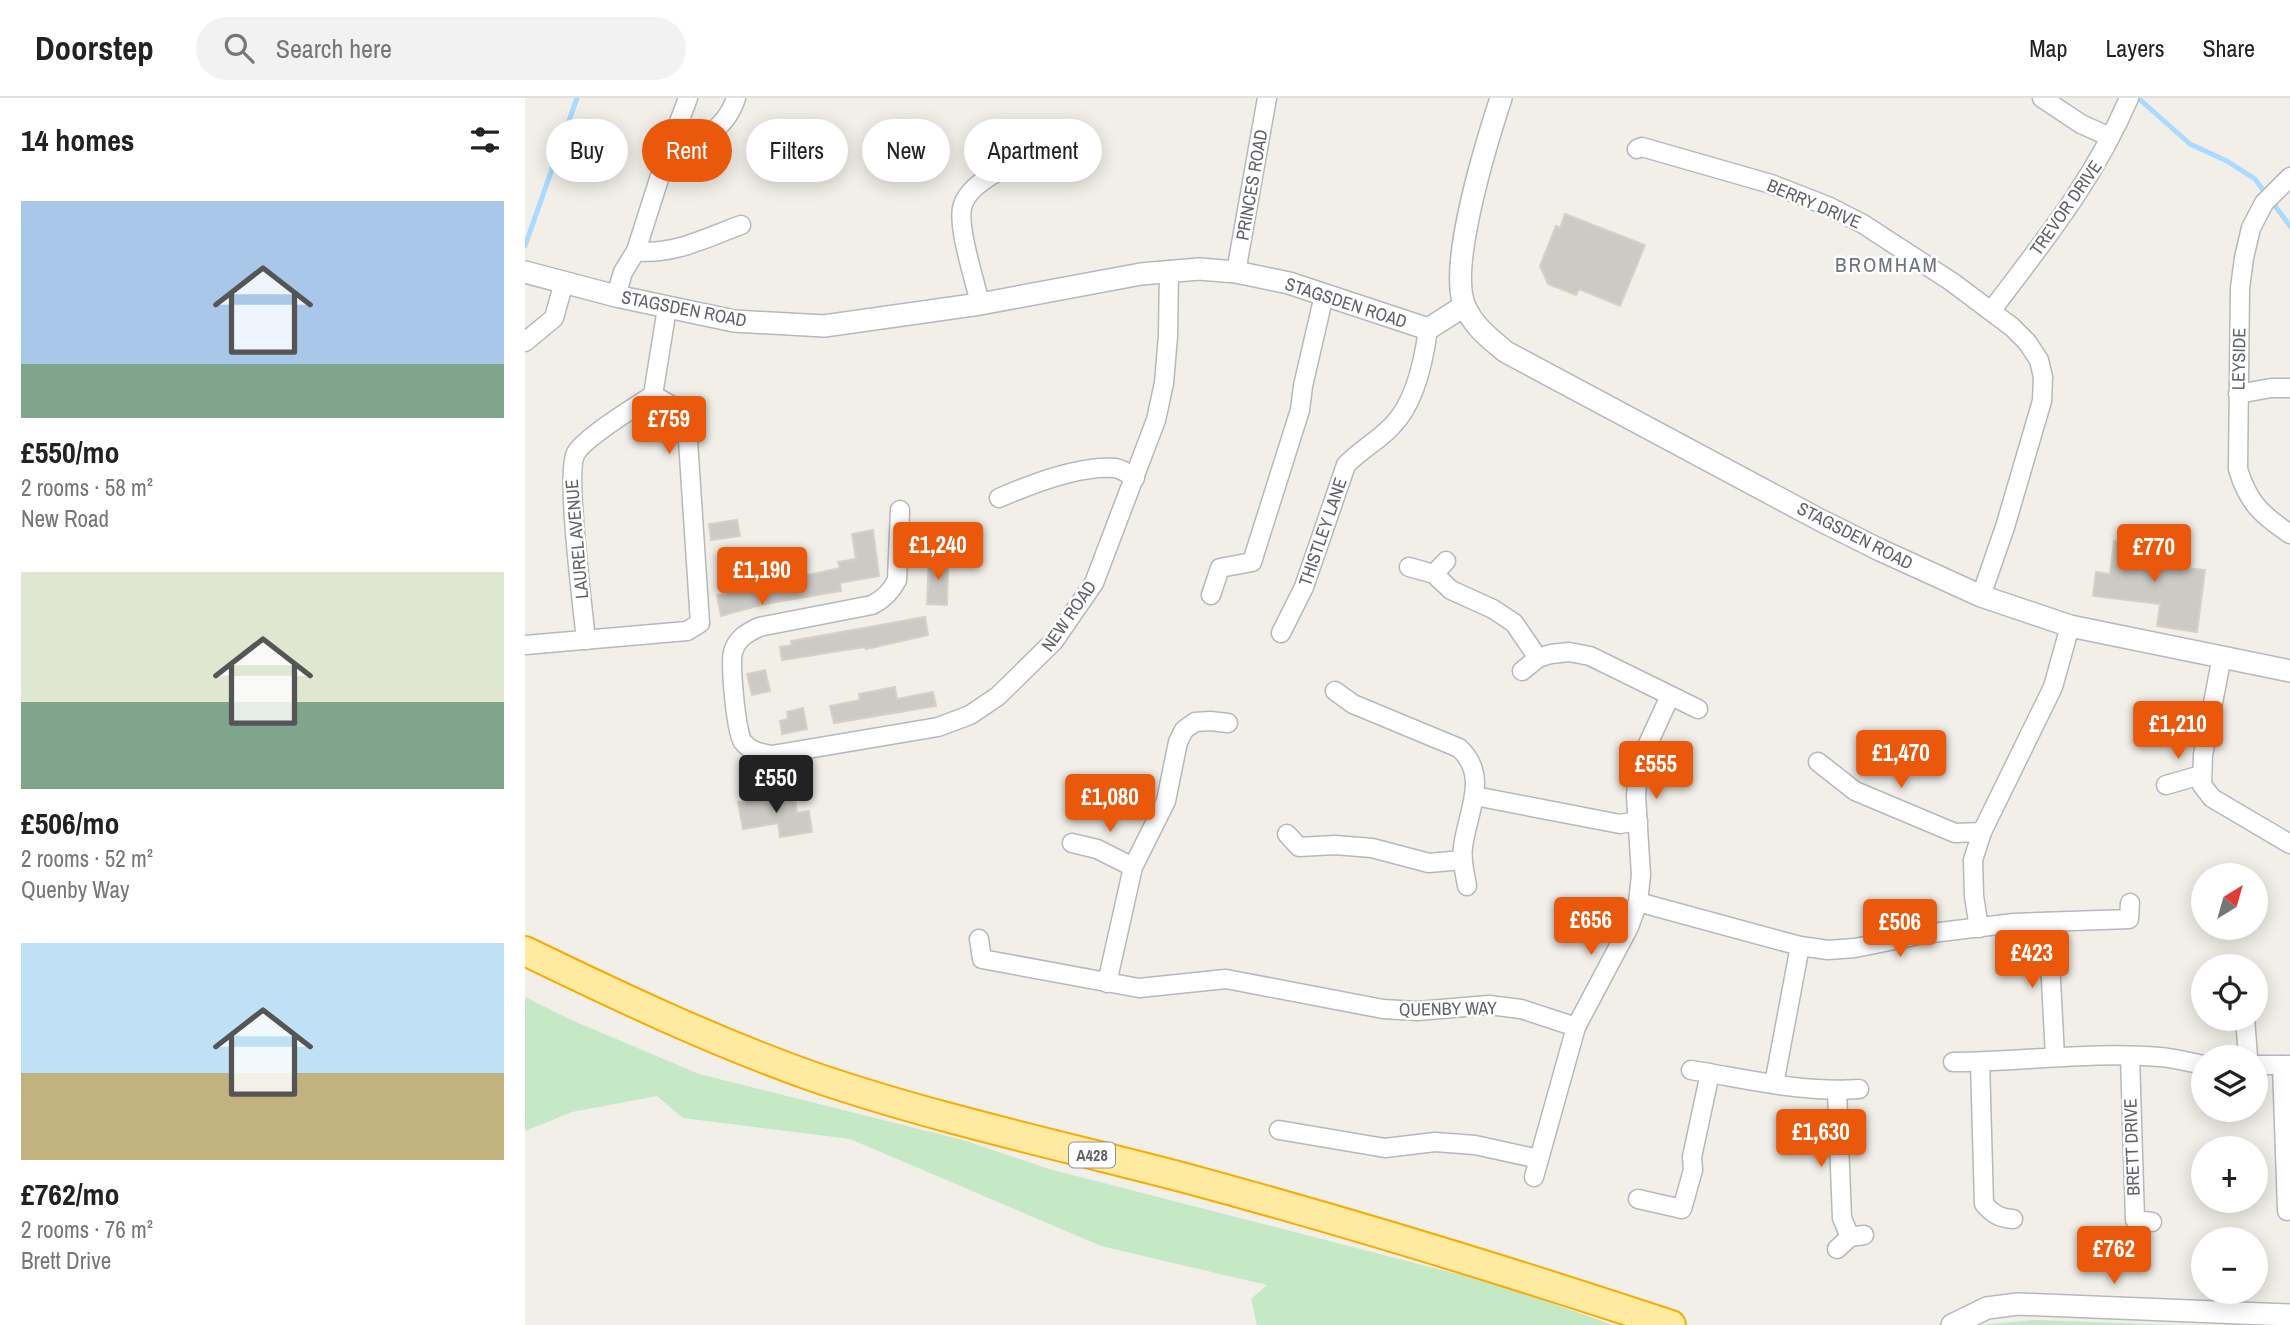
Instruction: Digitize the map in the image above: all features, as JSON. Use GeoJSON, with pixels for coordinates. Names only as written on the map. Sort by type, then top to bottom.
{"type":"FeatureCollection","features":[{"type":"Feature","properties":{"kind":"highway","name":"A428"},"geometry":{"type":"LineString","coordinates":[[525,951],[665,1018],[814,1076],[977,1127],[1312,1212],[1529,1278],[1671,1325]]}},
{"type":"Feature","properties":{"kind":"street"},"geometry":{"type":"LineString","coordinates":[[680,119],[688,98]]}},
{"type":"Feature","properties":{"kind":"street"},"geometry":{"type":"LineString","coordinates":[[725,119],[736,98]]}},
{"type":"Feature","properties":{"kind":"street","name":"PRINCES ROAD"},"geometry":{"type":"LineString","coordinates":[[1236,272],[1267,98]]}},
{"type":"Feature","properties":{"kind":"street"},"geometry":{"type":"LineString","coordinates":[[1464,306],[1460,289],[1469,212],[1501,98]]}},
{"type":"Feature","properties":{"kind":"street"},"geometry":{"type":"LineString","coordinates":[[2042,98],[2081,124],[2111,137]]}},
{"type":"Feature","properties":{"kind":"street","name":"TREVOR DRIVE"},"geometry":{"type":"LineString","coordinates":[[1991,312],[2069,209],[2095,168],[2126,103]]}},
{"type":"Feature","properties":{"kind":"street","name":"BERRY DRIVE"},"geometry":{"type":"LineString","coordinates":[[1637,149],[1642,147],[1771,184],[1830,207],[1863,224],[1952,282],[2012,327],[2027,342],[2039,360],[2043,377],[2042,401],[2005,527],[1981,596]]}},
{"type":"Feature","properties":{"kind":"street","name":"LEYSIDE"},"geometry":{"type":"LineString","coordinates":[[2290,177],[2270,197],[2251,228],[2240,289],[2238,394],[2238,469],[2243,488],[2252,503],[2268,520],[2290,534]]}},
{"type":"Feature","properties":{"kind":"street"},"geometry":{"type":"LineString","coordinates":[[616,296],[623,272],[636,251],[658,182]]}},
{"type":"Feature","properties":{"kind":"street"},"geometry":{"type":"LineString","coordinates":[[980,304],[963,231],[962,209],[969,193],[982,182]]}},
{"type":"Feature","properties":{"kind":"street"},"geometry":{"type":"LineString","coordinates":[[636,251],[650,253],[679,248],[741,225]]}},
{"type":"Feature","properties":{"kind":"street","name":"STAGSDEN ROAD"},"geometry":{"type":"LineString","coordinates":[[544,277],[667,308],[734,321],[824,326],[980,304],[1168,270],[1236,272],[1289,283],[1428,329],[1464,306],[1479,330],[1506,352],[1820,520],[1981,596],[2070,626],[2290,671]]}},
{"type":"Feature","properties":{"kind":"street","name":"NEW ROAD"},"geometry":{"type":"LineString","coordinates":[[900,544],[897,580],[893,589],[882,600],[872,605],[759,628],[744,634],[737,643],[732,654],[736,722],[741,741],[750,749],[772,755],[938,727],[969,715],[998,696],[1054,641],[1094,583],[1156,419],[1164,383],[1168,336],[1168,270]]}},
{"type":"Feature","properties":{"kind":"street"},"geometry":{"type":"LineString","coordinates":[[525,342],[554,317],[544,277]]}},
{"type":"Feature","properties":{"kind":"street"},"geometry":{"type":"LineString","coordinates":[[1211,595],[1220,568],[1252,562],[1300,410],[1324,295]]}},
{"type":"Feature","properties":{"kind":"street"},"geometry":{"type":"LineString","coordinates":[[525,645],[687,631],[700,623],[687,425],[677,408],[653,395],[667,308]]}},
{"type":"Feature","properties":{"kind":"street","name":"THISTLEY LANE"},"geometry":{"type":"LineString","coordinates":[[1280,633],[1304,587],[1346,466],[1358,452],[1393,426],[1410,398],[1426,346],[1428,329]]}},
{"type":"Feature","properties":{"kind":"street"},"geometry":{"type":"LineString","coordinates":[[2238,394],[2271,388],[2290,388]]}},
{"type":"Feature","properties":{"kind":"street","name":"LAUREL AVENUE"},"geometry":{"type":"LineString","coordinates":[[586,640],[572,496],[574,455],[587,440],[653,395]]}},
{"type":"Feature","properties":{"kind":"street"},"geometry":{"type":"LineString","coordinates":[[999,498],[1035,482],[1080,472],[1118,468],[1135,478]]}},
{"type":"Feature","properties":{"kind":"street"},"geometry":{"type":"LineString","coordinates":[[900,510],[900,544],[920,543]]}},
{"type":"Feature","properties":{"kind":"street"},"geometry":{"type":"LineString","coordinates":[[1409,567],[1440,567],[1451,590],[1493,609],[1514,623],[1538,658]]}},
{"type":"Feature","properties":{"kind":"street"},"geometry":{"type":"LineString","coordinates":[[1979,928],[1973,860],[1982,832],[2053,687],[2070,626]]}},
{"type":"Feature","properties":{"kind":"street"},"geometry":{"type":"LineString","coordinates":[[1522,671],[1538,658],[1551,653],[1569,652],[1591,656],[1698,709]]}},
{"type":"Feature","properties":{"kind":"street"},"geometry":{"type":"LineString","coordinates":[[2222,656],[2203,755],[2202,785],[2212,798],[2290,844]]}},
{"type":"Feature","properties":{"kind":"street"},"geometry":{"type":"LineString","coordinates":[[1335,691],[1353,704],[1459,748],[1467,755],[1475,770],[1475,796],[1462,860],[1467,886]]}},
{"type":"Feature","properties":{"kind":"street"},"geometry":{"type":"LineString","coordinates":[[1279,1129],[1385,1148],[1435,1142],[1475,1145],[1536,1168],[1576,1027],[1629,927],[1638,902],[1638,774],[1647,746],[1670,696]]}},
{"type":"Feature","properties":{"kind":"street"},"geometry":{"type":"LineString","coordinates":[[1107,983],[1133,867],[1166,801],[1178,742],[1184,730],[1195,722],[1228,723]]}},
{"type":"Feature","properties":{"kind":"street"},"geometry":{"type":"LineString","coordinates":[[1818,762],[1855,791],[1955,834],[1982,832]]}},
{"type":"Feature","properties":{"kind":"street"},"geometry":{"type":"LineString","coordinates":[[2166,785],[2201,775]]}},
{"type":"Feature","properties":{"kind":"street"},"geometry":{"type":"LineString","coordinates":[[1475,796],[1620,824],[1638,821]]}},
{"type":"Feature","properties":{"kind":"street"},"geometry":{"type":"LineString","coordinates":[[1287,834],[1299,847],[1362,847],[1429,863],[1462,860]]}},
{"type":"Feature","properties":{"kind":"street"},"geometry":{"type":"LineString","coordinates":[[1072,843],[1097,849],[1133,867]]}},
{"type":"Feature","properties":{"kind":"street"},"geometry":{"type":"LineString","coordinates":[[1638,902],[1800,946],[1828,950],[2014,923],[2129,919],[2130,903]]}},
{"type":"Feature","properties":{"kind":"street"},"geometry":{"type":"LineString","coordinates":[[2048,922],[2055,1057]]}},
{"type":"Feature","properties":{"kind":"street","name":"QUENBY WAY"},"geometry":{"type":"LineString","coordinates":[[979,939],[982,959],[1139,988],[1226,979],[1383,1009],[1417,1011],[1489,1005],[1521,1009],[1576,1027]]}},
{"type":"Feature","properties":{"kind":"street"},"geometry":{"type":"LineString","coordinates":[[1774,1084],[1800,946]]}},
{"type":"Feature","properties":{"kind":"street"},"geometry":{"type":"LineString","coordinates":[[1953,1062],[2130,1056],[2161,1057],[2191,1063]]}},
{"type":"Feature","properties":{"kind":"street","name":"BRETT DRIVE"},"geometry":{"type":"LineString","coordinates":[[2130,1056],[2135,1220],[2152,1222]]}},
{"type":"Feature","properties":{"kind":"street"},"geometry":{"type":"LineString","coordinates":[[1980,1062],[1984,1204],[1992,1213],[2013,1219]]}},
{"type":"Feature","properties":{"kind":"street"},"geometry":{"type":"LineString","coordinates":[[2268,1065],[2286,1065],[2283,1213]]}},
{"type":"Feature","properties":{"kind":"street"},"geometry":{"type":"LineString","coordinates":[[1691,1070],[1774,1084],[1837,1091],[1859,1089]]}},
{"type":"Feature","properties":{"kind":"street"},"geometry":{"type":"LineString","coordinates":[[1638,1199],[1682,1209],[1693,1170],[1692,1157],[1710,1073]]}},
{"type":"Feature","properties":{"kind":"street"},"geometry":{"type":"LineString","coordinates":[[1837,1091],[1842,1218],[1850,1240]]}},
{"type":"Feature","properties":{"kind":"street"},"geometry":{"type":"LineString","coordinates":[[1952,1325],[1987,1308],[2018,1304],[2290,1315]]}},
{"type":"Feature","properties":{"kind":"green space"},"geometry":{"type":"Polygon","coordinates":[[[525,997],[569,1019],[699,1074],[963,1140],[1049,1169],[1504,1286],[1613,1325],[1257,1325],[1251,1299],[1267,1285],[1101,1246],[850,1139],[683,1118],[657,1096],[572,1112],[525,1131],[525,997]]]}},
{"type":"Feature","properties":{"kind":"green space"},"geometry":{"type":"Polygon","coordinates":[[[2035,1320],[2178,1325],[1979,1325],[2035,1320]]]}},
{"type":"Feature","properties":{"kind":"building"},"geometry":{"type":"Polygon","coordinates":[[[1565,214],[1645,245],[1620,306],[1579,289],[1576,295],[1548,284],[1540,266],[1556,226],[1560,228],[1565,214]]]}},
{"type":"Feature","properties":{"kind":"building"},"geometry":{"type":"Polygon","coordinates":[[[737,520],[740,536],[711,540],[709,524],[737,520]]]}},
{"type":"Feature","properties":{"kind":"building"},"geometry":{"type":"Polygon","coordinates":[[[873,530],[879,576],[840,583],[841,591],[765,604],[721,616],[717,595],[840,568],[838,562],[856,559],[852,534],[873,530]]]}},
{"type":"Feature","properties":{"kind":"building"},"geometry":{"type":"Polygon","coordinates":[[[2114,541],[2174,549],[2171,566],[2205,570],[2197,632],[2157,626],[2160,604],[2093,596],[2096,572],[2110,574],[2114,541]]]}},
{"type":"Feature","properties":{"kind":"building"},"geometry":{"type":"Polygon","coordinates":[[[929,559],[948,561],[947,605],[927,604],[929,559]]]}},
{"type":"Feature","properties":{"kind":"building"},"geometry":{"type":"Polygon","coordinates":[[[925,617],[928,635],[866,649],[865,647],[782,660],[780,647],[792,645],[791,641],[925,617]]]}},
{"type":"Feature","properties":{"kind":"building"},"geometry":{"type":"Polygon","coordinates":[[[765,670],[770,691],[752,695],[747,674],[765,670]]]}},
{"type":"Feature","properties":{"kind":"building"},"geometry":{"type":"Polygon","coordinates":[[[895,687],[897,699],[933,692],[936,706],[834,723],[830,706],[860,700],[859,694],[895,687]]]}},
{"type":"Feature","properties":{"kind":"building"},"geometry":{"type":"Polygon","coordinates":[[[803,708],[807,729],[782,734],[780,721],[788,719],[787,712],[803,708]]]}},
{"type":"Feature","properties":{"kind":"building"},"geometry":{"type":"Polygon","coordinates":[[[794,795],[797,813],[809,811],[812,832],[780,837],[778,823],[743,829],[738,802],[794,795]]]}},
{"type":"Feature","properties":{"kind":"waterway"},"geometry":{"type":"LineString","coordinates":[[525,246],[577,98]]}},
{"type":"Feature","properties":{"kind":"waterway"},"geometry":{"type":"LineString","coordinates":[[2138,98],[2190,144],[2227,161],[2255,179],[2290,226]]}},
{"type":"Feature","properties":{"kind":"district","name":"BROMHAM"},"geometry":{"type":"Point","coordinates":[1887,265]}}]}
